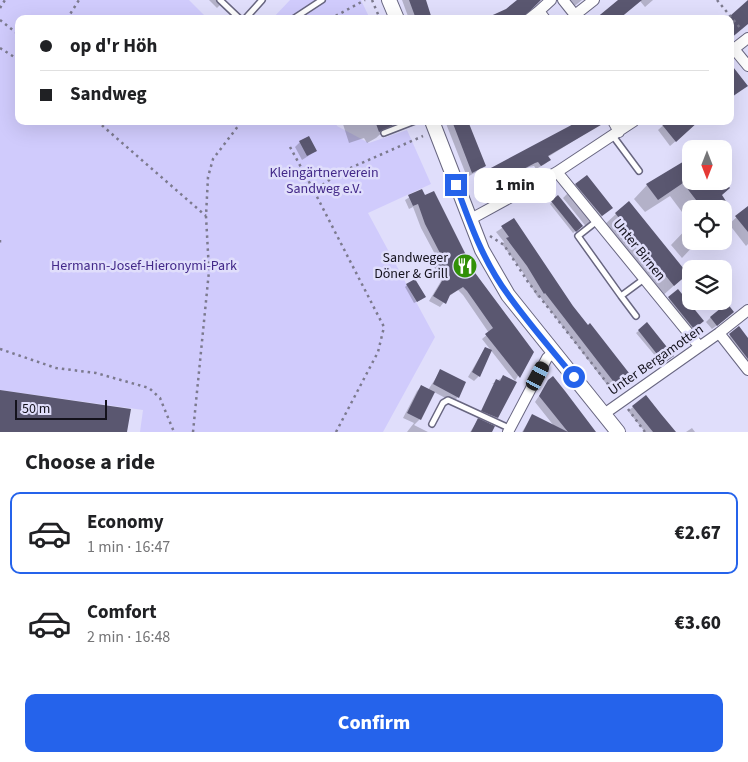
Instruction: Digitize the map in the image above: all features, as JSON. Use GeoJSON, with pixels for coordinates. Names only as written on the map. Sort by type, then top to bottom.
{"type":"FeatureCollection","features":[{"type":"Feature","properties":{"kind":"street"},"geometry":{"type":"LineString","coordinates":[[389,0],[395,15]]}},
{"type":"Feature","properties":{"kind":"street"},"geometry":{"type":"LineString","coordinates":[[542,15],[551,0]]}},
{"type":"Feature","properties":{"kind":"street"},"geometry":{"type":"LineString","coordinates":[[563,0],[575,15],[594,0]]}},
{"type":"Feature","properties":{"kind":"street"},"geometry":{"type":"LineString","coordinates":[[734,48],[745,34]]}},
{"type":"Feature","properties":{"kind":"street"},"geometry":{"type":"LineString","coordinates":[[734,53],[748,66]]}},
{"type":"Feature","properties":{"kind":"street"},"geometry":{"type":"LineString","coordinates":[[434,125],[473,218],[482,250],[508,296],[618,432]]}},
{"type":"Feature","properties":{"kind":"street"},"geometry":{"type":"LineString","coordinates":[[614,125],[616,134]]}},
{"type":"Feature","properties":{"kind":"street"},"geometry":{"type":"LineString","coordinates":[[473,218],[557,172],[628,125]]}},
{"type":"Feature","properties":{"kind":"street","name":"Unter Birnen"},"geometry":{"type":"LineString","coordinates":[[557,172],[699,346]]}},
{"type":"Feature","properties":{"kind":"street","name":"Unter Bergamotten"},"geometry":{"type":"LineString","coordinates":[[604,414],[719,333],[748,310]]}},
{"type":"Feature","properties":{"kind":"street"},"geometry":{"type":"LineString","coordinates":[[719,333],[748,370]]}},
{"type":"Feature","properties":{"kind":"street"},"geometry":{"type":"LineString","coordinates":[[509,430],[547,358],[554,352]]}},
{"type":"Feature","properties":{"kind":"lane"},"geometry":{"type":"LineString","coordinates":[[220,0],[236,15]]}},
{"type":"Feature","properties":{"kind":"lane"},"geometry":{"type":"LineString","coordinates":[[249,15],[262,0]]}},
{"type":"Feature","properties":{"kind":"lane"},"geometry":{"type":"LineString","coordinates":[[299,15],[322,0]]}},
{"type":"Feature","properties":{"kind":"lane"},"geometry":{"type":"LineString","coordinates":[[384,133],[405,125]]}},
{"type":"Feature","properties":{"kind":"lane"},"geometry":{"type":"LineString","coordinates":[[616,134],[639,171]]}},
{"type":"Feature","properties":{"kind":"lane"},"geometry":{"type":"LineString","coordinates":[[597,221],[578,236],[636,316]]}},
{"type":"Feature","properties":{"kind":"lane"},"geometry":{"type":"LineString","coordinates":[[621,296],[644,278]]}},
{"type":"Feature","properties":{"kind":"lane"},"geometry":{"type":"LineString","coordinates":[[432,424],[443,403],[448,400],[509,430]]}},
{"type":"Feature","properties":{"kind":"path"},"geometry":{"type":"LineString","coordinates":[[0,8],[5,0]]}},
{"type":"Feature","properties":{"kind":"path"},"geometry":{"type":"LineString","coordinates":[[70,15],[79,0]]}},
{"type":"Feature","properties":{"kind":"path"},"geometry":{"type":"LineString","coordinates":[[338,15],[366,0]]}},
{"type":"Feature","properties":{"kind":"path"},"geometry":{"type":"LineString","coordinates":[[372,0],[378,15]]}},
{"type":"Feature","properties":{"kind":"path"},"geometry":{"type":"LineString","coordinates":[[717,0],[729,15]]}},
{"type":"Feature","properties":{"kind":"path"},"geometry":{"type":"LineString","coordinates":[[0,20],[15,32]]}},
{"type":"Feature","properties":{"kind":"path"},"geometry":{"type":"LineString","coordinates":[[734,21],[745,34]]}},
{"type":"Feature","properties":{"kind":"path"},"geometry":{"type":"LineString","coordinates":[[0,48],[15,57]]}},
{"type":"Feature","properties":{"kind":"path"},"geometry":{"type":"LineString","coordinates":[[102,125],[206,216]]}},
{"type":"Feature","properties":{"kind":"path"},"geometry":{"type":"LineString","coordinates":[[193,432],[208,271],[206,216],[208,177],[213,159],[239,125]]}},
{"type":"Feature","properties":{"kind":"path"},"geometry":{"type":"LineString","coordinates":[[314,191],[339,173],[423,136]]}},
{"type":"Feature","properties":{"kind":"path"},"geometry":{"type":"LineString","coordinates":[[290,148],[384,327],[378,352],[336,432]]}},
{"type":"Feature","properties":{"kind":"path"},"geometry":{"type":"LineString","coordinates":[[473,218],[485,233],[504,245],[528,282],[645,432]]}},
{"type":"Feature","properties":{"kind":"path"},"geometry":{"type":"LineString","coordinates":[[0,349],[56,368],[96,372],[148,388],[160,398],[174,432]]}},
{"type":"Feature","properties":{"kind":"green space","name":"Hermann-Josef-Hieronymi-Park"},"geometry":{"type":"Polygon","coordinates":[[[0,0],[189,0],[204,15],[15,15],[15,125],[337,125],[369,143],[407,130],[431,184],[368,213],[435,337],[383,432],[140,432],[143,410],[0,390],[0,0]]]}},
{"type":"Feature","properties":{"kind":"green space"},"geometry":{"type":"Polygon","coordinates":[[[290,0],[361,0],[368,15],[276,15],[290,0]]]}},
{"type":"Feature","properties":{"kind":"building"},"geometry":{"type":"Polygon","coordinates":[[[409,0],[426,0],[431,15],[415,15],[409,0]]]}},
{"type":"Feature","properties":{"kind":"building"},"geometry":{"type":"Polygon","coordinates":[[[517,0],[541,0],[526,15],[493,15],[506,9],[517,0]]]}},
{"type":"Feature","properties":{"kind":"building"},"geometry":{"type":"Polygon","coordinates":[[[618,0],[642,0],[624,15],[600,15],[618,0]]]}},
{"type":"Feature","properties":{"kind":"building"},"geometry":{"type":"Polygon","coordinates":[[[748,0],[748,24],[734,36],[734,15],[731,15],[748,0]]]}},
{"type":"Feature","properties":{"kind":"building"},"geometry":{"type":"Polygon","coordinates":[[[734,68],[748,86],[734,95],[734,68]]]}},
{"type":"Feature","properties":{"kind":"building"},"geometry":{"type":"Polygon","coordinates":[[[376,125],[394,125],[379,132],[376,125]]]}},
{"type":"Feature","properties":{"kind":"building"},"geometry":{"type":"Polygon","coordinates":[[[454,125],[470,125],[486,166],[472,173],[454,125]]]}},
{"type":"Feature","properties":{"kind":"building"},"geometry":{"type":"Polygon","coordinates":[[[572,125],[601,125],[548,156],[551,160],[541,166],[538,162],[535,163],[497,183],[489,169],[572,125]]]}},
{"type":"Feature","properties":{"kind":"building"},"geometry":{"type":"Polygon","coordinates":[[[662,125],[695,125],[676,142],[662,125]]]}},
{"type":"Feature","properties":{"kind":"building"},"geometry":{"type":"Polygon","coordinates":[[[309,136],[317,151],[307,156],[299,141],[309,136]]]}},
{"type":"Feature","properties":{"kind":"building"},"geometry":{"type":"Polygon","coordinates":[[[682,162],[682,184],[658,200],[646,184],[682,162]]]}},
{"type":"Feature","properties":{"kind":"building"},"geometry":{"type":"Polygon","coordinates":[[[587,175],[613,208],[602,216],[575,184],[587,175]]]}},
{"type":"Feature","properties":{"kind":"building"},"geometry":{"type":"Polygon","coordinates":[[[422,189],[425,195],[434,191],[467,257],[464,258],[534,352],[520,378],[485,334],[493,328],[463,287],[450,295],[446,304],[433,296],[445,276],[435,258],[441,255],[425,224],[418,204],[413,206],[408,195],[422,189]]]}},
{"type":"Feature","properties":{"kind":"building"},"geometry":{"type":"Polygon","coordinates":[[[688,190],[728,190],[722,195],[725,200],[696,200],[688,190]]]}},
{"type":"Feature","properties":{"kind":"building"},"geometry":{"type":"Polygon","coordinates":[[[558,195],[583,226],[576,232],[551,201],[558,195]]]}},
{"type":"Feature","properties":{"kind":"building"},"geometry":{"type":"Polygon","coordinates":[[[629,201],[682,267],[682,279],[674,286],[615,213],[629,201]]]}},
{"type":"Feature","properties":{"kind":"building"},"geometry":{"type":"Polygon","coordinates":[[[748,206],[748,232],[735,216],[748,206]]]}},
{"type":"Feature","properties":{"kind":"building"},"geometry":{"type":"Polygon","coordinates":[[[514,218],[573,306],[588,325],[590,323],[629,373],[627,375],[632,381],[620,390],[544,294],[527,266],[506,238],[509,237],[501,226],[514,218]]]}},
{"type":"Feature","properties":{"kind":"building"},"geometry":{"type":"Polygon","coordinates":[[[415,279],[426,297],[417,302],[406,284],[415,279]]]}},
{"type":"Feature","properties":{"kind":"building"},"geometry":{"type":"Polygon","coordinates":[[[678,289],[682,294],[682,310],[695,310],[704,321],[694,329],[668,297],[678,289]]]}},
{"type":"Feature","properties":{"kind":"building"},"geometry":{"type":"Polygon","coordinates":[[[732,309],[734,312],[717,326],[710,317],[718,310],[732,309]]]}},
{"type":"Feature","properties":{"kind":"building"},"geometry":{"type":"Polygon","coordinates":[[[647,322],[674,356],[664,363],[638,330],[647,322]]]}},
{"type":"Feature","properties":{"kind":"building"},"geometry":{"type":"Polygon","coordinates":[[[739,326],[748,338],[748,359],[729,334],[739,326]]]}},
{"type":"Feature","properties":{"kind":"building"},"geometry":{"type":"Polygon","coordinates":[[[485,347],[492,350],[480,377],[472,372],[485,347]]]}},
{"type":"Feature","properties":{"kind":"building"},"geometry":{"type":"Polygon","coordinates":[[[440,369],[466,382],[459,398],[433,384],[440,369]]]}},
{"type":"Feature","properties":{"kind":"building"},"geometry":{"type":"Polygon","coordinates":[[[503,375],[517,382],[498,418],[481,411],[496,379],[500,381],[503,375]]]}},
{"type":"Feature","properties":{"kind":"building"},"geometry":{"type":"Polygon","coordinates":[[[553,376],[596,432],[568,432],[539,396],[548,380],[553,376]]]}},
{"type":"Feature","properties":{"kind":"building"},"geometry":{"type":"Polygon","coordinates":[[[421,385],[435,392],[421,420],[407,413],[421,385]]]}},
{"type":"Feature","properties":{"kind":"building"},"geometry":{"type":"Polygon","coordinates":[[[0,390],[131,409],[127,432],[0,432],[0,390]]]}},
{"type":"Feature","properties":{"kind":"building"},"geometry":{"type":"Polygon","coordinates":[[[646,395],[676,432],[653,432],[632,406],[646,395]]]}},
{"type":"Feature","properties":{"kind":"building"},"geometry":{"type":"Polygon","coordinates":[[[532,414],[568,432],[523,432],[532,414]]]}},
{"type":"Feature","properties":{"kind":"building"},"geometry":{"type":"Polygon","coordinates":[[[478,418],[495,426],[492,432],[471,432],[478,418]]]}},
{"type":"Feature","properties":{"kind":"place","name":"Sandweger Döner & Grill"},"geometry":{"type":"Point","coordinates":[465,266]}},
{"type":"Feature","properties":{"kind":"route"},"geometry":{"type":"LineString","coordinates":[[456,185],[482,250],[508,296],[574,377]]}},
{"type":"Feature","properties":{"kind":"park label","name":"Kleingärtnerverein Sandweg e.V."},"geometry":{"type":"Point","coordinates":[324,182]}}]}
